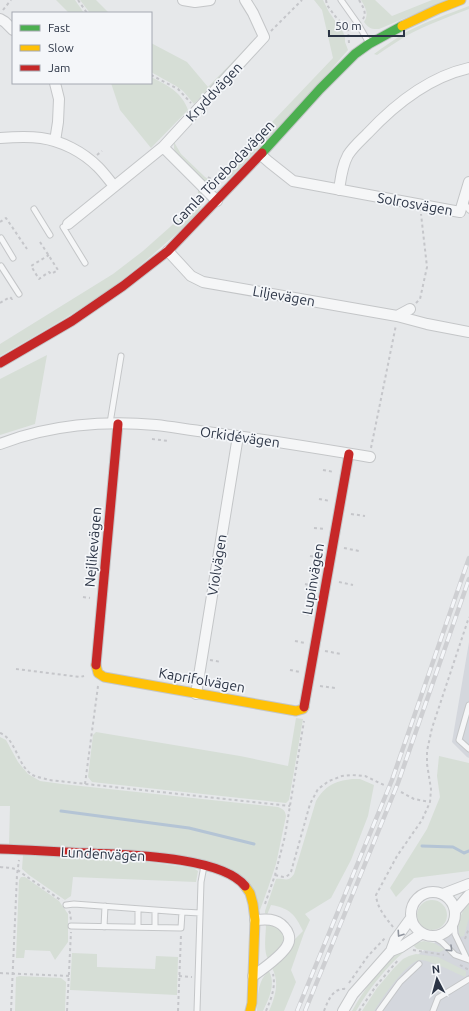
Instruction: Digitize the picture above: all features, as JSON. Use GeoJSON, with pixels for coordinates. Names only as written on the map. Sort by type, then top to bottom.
{"type":"FeatureCollection","features":[{"type":"Feature","properties":{"kind":"street"},"geometry":{"type":"LineString","coordinates":[[183,0],[194,2],[210,0]]}},
{"type":"Feature","properties":{"kind":"street"},"geometry":{"type":"LineString","coordinates":[[245,0],[264,37]]}},
{"type":"Feature","properties":{"kind":"street","name":"Gamla Törebodavägen"},"geometry":{"type":"LineString","coordinates":[[0,363],[72,321],[123,286],[168,251],[261,155],[320,89],[355,54],[393,30],[461,0]]}},
{"type":"Feature","properties":{"kind":"street"},"geometry":{"type":"LineString","coordinates":[[0,19],[12,29]]}},
{"type":"Feature","properties":{"kind":"street","name":"Kryddvägen"},"geometry":{"type":"LineString","coordinates":[[66,225],[163,147],[264,37]]}},
{"type":"Feature","properties":{"kind":"street"},"geometry":{"type":"LineString","coordinates":[[339,190],[342,168],[349,154],[382,117],[404,100],[431,83],[457,71],[469,68]]}},
{"type":"Feature","properties":{"kind":"street"},"geometry":{"type":"LineString","coordinates":[[55,84],[59,99],[55,141]]}},
{"type":"Feature","properties":{"kind":"street"},"geometry":{"type":"LineString","coordinates":[[0,138],[40,138],[55,141],[73,148],[98,167],[114,186]]}},
{"type":"Feature","properties":{"kind":"street"},"geometry":{"type":"LineString","coordinates":[[163,147],[217,201]]}},
{"type":"Feature","properties":{"kind":"street","name":"Solrosvägen"},"geometry":{"type":"LineString","coordinates":[[261,155],[294,181],[460,212],[466,205],[469,182]]}},
{"type":"Feature","properties":{"kind":"street","name":"Liljevägen"},"geometry":{"type":"LineString","coordinates":[[168,251],[191,276],[203,282],[398,316],[441,328],[469,332]]}},
{"type":"Feature","properties":{"kind":"street"},"geometry":{"type":"LineString","coordinates":[[398,316],[410,309]]}},
{"type":"Feature","properties":{"kind":"street","name":"Orkidévägen"},"geometry":{"type":"LineString","coordinates":[[0,444],[65,427],[114,423],[156,425],[238,436],[370,457]]}},
{"type":"Feature","properties":{"kind":"street","name":"Nejlikevägen"},"geometry":{"type":"LineString","coordinates":[[98,673],[96,664],[114,423]]}},
{"type":"Feature","properties":{"kind":"street","name":"Violvägen"},"geometry":{"type":"LineString","coordinates":[[196,694],[238,436]]}},
{"type":"Feature","properties":{"kind":"street","name":"Lupinvägen"},"geometry":{"type":"LineString","coordinates":[[303,709],[305,705],[348,454]]}},
{"type":"Feature","properties":{"kind":"street","name":"Kaprifolvägen"},"geometry":{"type":"LineString","coordinates":[[98,673],[104,677],[196,694],[296,711],[303,709]]}},
{"type":"Feature","properties":{"kind":"street","name":"Lundenvägen"},"geometry":{"type":"LineString","coordinates":[[0,849],[161,856],[204,865],[222,871],[240,880],[250,893],[255,920],[254,976],[250,1011]]}},
{"type":"Feature","properties":{"kind":"street"},"geometry":{"type":"LineString","coordinates":[[443,894],[469,884]]}},
{"type":"Feature","properties":{"kind":"street"},"geometry":{"type":"LineString","coordinates":[[429,892],[443,894],[449,898],[455,911],[454,922],[451,928],[445,933],[434,937],[421,934],[412,924],[411,911],[413,904],[417,898],[429,892]]}},
{"type":"Feature","properties":{"kind":"street"},"geometry":{"type":"LineString","coordinates":[[455,911],[469,895]]}},
{"type":"Feature","properties":{"kind":"street"},"geometry":{"type":"LineString","coordinates":[[343,1011],[353,994],[391,951],[395,940],[411,918]]}},
{"type":"Feature","properties":{"kind":"street"},"geometry":{"type":"LineString","coordinates":[[254,976],[284,950],[289,943],[289,935],[280,922],[271,919],[255,920]]}},
{"type":"Feature","properties":{"kind":"street"},"geometry":{"type":"LineString","coordinates":[[391,951],[421,934]]}},
{"type":"Feature","properties":{"kind":"lane"},"geometry":{"type":"LineString","coordinates":[[341,0],[358,24],[369,44]]}},
{"type":"Feature","properties":{"kind":"lane"},"geometry":{"type":"LineString","coordinates":[[34,209],[50,235]]}},
{"type":"Feature","properties":{"kind":"lane"},"geometry":{"type":"LineString","coordinates":[[66,225],[86,263]]}},
{"type":"Feature","properties":{"kind":"lane"},"geometry":{"type":"LineString","coordinates":[[1,238],[13,258]]}},
{"type":"Feature","properties":{"kind":"lane"},"geometry":{"type":"LineString","coordinates":[[1,266],[18,294]]}},
{"type":"Feature","properties":{"kind":"lane"},"geometry":{"type":"LineString","coordinates":[[114,423],[121,356]]}},
{"type":"Feature","properties":{"kind":"lane"},"geometry":{"type":"LineString","coordinates":[[469,705],[459,740],[469,749]]}},
{"type":"Feature","properties":{"kind":"lane"},"geometry":{"type":"LineString","coordinates":[[197,1011],[201,882],[204,865]]}},
{"type":"Feature","properties":{"kind":"lane"},"geometry":{"type":"LineString","coordinates":[[66,905],[74,904],[200,912]]}},
{"type":"Feature","properties":{"kind":"lane"},"geometry":{"type":"LineString","coordinates":[[104,927],[105,906]]}},
{"type":"Feature","properties":{"kind":"lane"},"geometry":{"type":"LineString","coordinates":[[138,909],[138,927]]}},
{"type":"Feature","properties":{"kind":"lane"},"geometry":{"type":"LineString","coordinates":[[155,910],[155,927]]}},
{"type":"Feature","properties":{"kind":"lane"},"geometry":{"type":"LineString","coordinates":[[71,926],[181,928],[182,912]]}},
{"type":"Feature","properties":{"kind":"lane"},"geometry":{"type":"LineString","coordinates":[[454,922],[455,934],[468,960]]}},
{"type":"Feature","properties":{"kind":"lane"},"geometry":{"type":"LineString","coordinates":[[434,937],[455,954],[468,960]]}},
{"type":"Feature","properties":{"kind":"lane"},"geometry":{"type":"LineString","coordinates":[[379,1011],[400,982],[419,964]]}},
{"type":"Feature","properties":{"kind":"lane"},"geometry":{"type":"LineString","coordinates":[[433,1011],[438,998],[469,979]]}},
{"type":"Feature","properties":{"kind":"path"},"geometry":{"type":"LineString","coordinates":[[0,15],[11,0]]}},
{"type":"Feature","properties":{"kind":"path"},"geometry":{"type":"LineString","coordinates":[[78,0],[86,12]]}},
{"type":"Feature","properties":{"kind":"path"},"geometry":{"type":"LineString","coordinates":[[264,37],[302,0]]}},
{"type":"Feature","properties":{"kind":"path"},"geometry":{"type":"LineString","coordinates":[[326,0],[335,16],[348,30],[350,46]]}},
{"type":"Feature","properties":{"kind":"path"},"geometry":{"type":"LineString","coordinates":[[152,76],[178,90],[197,109]]}},
{"type":"Feature","properties":{"kind":"path"},"geometry":{"type":"LineString","coordinates":[[206,175],[222,185]]}},
{"type":"Feature","properties":{"kind":"path"},"geometry":{"type":"LineString","coordinates":[[410,309],[420,299],[427,267],[420,205]]}},
{"type":"Feature","properties":{"kind":"path"},"geometry":{"type":"LineString","coordinates":[[0,222],[6,218],[27,249]]}},
{"type":"Feature","properties":{"kind":"path"},"geometry":{"type":"LineString","coordinates":[[40,242],[58,270],[51,274],[49,272],[39,279],[31,266],[48,255]]}},
{"type":"Feature","properties":{"kind":"path"},"geometry":{"type":"LineString","coordinates":[[0,303],[10,297],[12,299],[18,294]]}},
{"type":"Feature","properties":{"kind":"path"},"geometry":{"type":"LineString","coordinates":[[370,457],[398,316]]}},
{"type":"Feature","properties":{"kind":"path"},"geometry":{"type":"LineString","coordinates":[[152,438],[168,440]]}},
{"type":"Feature","properties":{"kind":"path"},"geometry":{"type":"LineString","coordinates":[[323,470],[334,472]]}},
{"type":"Feature","properties":{"kind":"path"},"geometry":{"type":"LineString","coordinates":[[319,499],[335,502]]}},
{"type":"Feature","properties":{"kind":"path"},"geometry":{"type":"LineString","coordinates":[[345,513],[365,516]]}},
{"type":"Feature","properties":{"kind":"path"},"geometry":{"type":"LineString","coordinates":[[314,528],[330,530]]}},
{"type":"Feature","properties":{"kind":"path"},"geometry":{"type":"LineString","coordinates":[[339,547],[360,551]]}},
{"type":"Feature","properties":{"kind":"path"},"geometry":{"type":"LineString","coordinates":[[310,556],[325,558]]}},
{"type":"Feature","properties":{"kind":"path"},"geometry":{"type":"LineString","coordinates":[[333,581],[353,585]]}},
{"type":"Feature","properties":{"kind":"path"},"geometry":{"type":"LineString","coordinates":[[394,928],[380,908],[376,895],[397,856],[422,820],[430,802],[431,789],[427,764],[432,728],[469,617]]}},
{"type":"Feature","properties":{"kind":"path"},"geometry":{"type":"LineString","coordinates":[[295,641],[311,644]]}},
{"type":"Feature","properties":{"kind":"path"},"geometry":{"type":"LineString","coordinates":[[321,651],[341,654]]}},
{"type":"Feature","properties":{"kind":"path"},"geometry":{"type":"LineString","coordinates":[[207,660],[221,662]]}},
{"type":"Feature","properties":{"kind":"path"},"geometry":{"type":"LineString","coordinates":[[16,669],[80,677],[84,676]]}},
{"type":"Feature","properties":{"kind":"path"},"geometry":{"type":"LineString","coordinates":[[290,670],[306,673]]}},
{"type":"Feature","properties":{"kind":"path"},"geometry":{"type":"LineString","coordinates":[[85,784],[99,682],[98,673]]}},
{"type":"Feature","properties":{"kind":"path"},"geometry":{"type":"LineString","coordinates":[[314,685],[335,688]]}},
{"type":"Feature","properties":{"kind":"path"},"geometry":{"type":"LineString","coordinates":[[264,908],[275,875],[285,836],[305,717],[303,709]]}},
{"type":"Feature","properties":{"kind":"path"},"geometry":{"type":"LineString","coordinates":[[0,733],[11,742],[22,764],[31,774],[49,780],[290,806]]}},
{"type":"Feature","properties":{"kind":"path"},"geometry":{"type":"LineString","coordinates":[[275,875],[284,877],[288,876],[291,872],[310,804],[318,789],[329,781],[342,776],[351,775],[365,776],[384,785]]}},
{"type":"Feature","properties":{"kind":"path"},"geometry":{"type":"LineString","coordinates":[[401,792],[414,798],[430,802]]}},
{"type":"Feature","properties":{"kind":"path"},"geometry":{"type":"LineString","coordinates":[[0,867],[18,869],[62,901],[70,913],[71,926],[67,1011]]}},
{"type":"Feature","properties":{"kind":"path"},"geometry":{"type":"LineString","coordinates":[[11,1011],[18,869]]}},
{"type":"Feature","properties":{"kind":"path"},"geometry":{"type":"LineString","coordinates":[[178,1011],[181,928]]}},
{"type":"Feature","properties":{"kind":"path"},"geometry":{"type":"LineString","coordinates":[[463,941],[466,938],[469,928]]}},
{"type":"Feature","properties":{"kind":"path"},"geometry":{"type":"LineString","coordinates":[[324,1011],[335,991],[344,989],[368,956],[389,934]]}},
{"type":"Feature","properties":{"kind":"path"},"geometry":{"type":"LineString","coordinates":[[412,950],[444,955]]}},
{"type":"Feature","properties":{"kind":"path"},"geometry":{"type":"LineString","coordinates":[[359,1011],[376,986],[399,959]]}},
{"type":"Feature","properties":{"kind":"path"},"geometry":{"type":"LineString","coordinates":[[266,1011],[274,986],[273,974],[270,969]]}},
{"type":"Feature","properties":{"kind":"path"},"geometry":{"type":"LineString","coordinates":[[0,973],[68,976]]}},
{"type":"Feature","properties":{"kind":"path"},"geometry":{"type":"LineString","coordinates":[[179,976],[198,977]]}},
{"type":"Feature","properties":{"kind":"shaded area"},"geometry":{"type":"Polygon","coordinates":[[[56,0],[75,0],[83,12],[68,12],[56,0]]]}},
{"type":"Feature","properties":{"kind":"shaded area"},"geometry":{"type":"Polygon","coordinates":[[[80,0],[96,0],[108,12],[89,12],[80,0]]]}},
{"type":"Feature","properties":{"kind":"shaded area"},"geometry":{"type":"Polygon","coordinates":[[[314,0],[323,0],[345,36],[345,42],[348,50],[314,89],[230,178],[220,181],[217,180],[333,58],[322,10],[314,0]]]}},
{"type":"Feature","properties":{"kind":"shaded area"},"geometry":{"type":"Polygon","coordinates":[[[361,0],[375,0],[392,16],[432,0],[448,0],[379,29],[374,29],[367,26],[364,22],[366,11],[361,0]]]}},
{"type":"Feature","properties":{"kind":"shaded area"},"geometry":{"type":"Polygon","coordinates":[[[469,6],[469,9],[421,28],[377,55],[374,54],[408,31],[469,6]]]}},
{"type":"Feature","properties":{"kind":"shaded area"},"geometry":{"type":"Polygon","coordinates":[[[253,39],[248,47],[194,104],[183,91],[152,73],[152,44],[187,62],[208,87],[253,39]]]}},
{"type":"Feature","properties":{"kind":"shaded area"},"geometry":{"type":"Polygon","coordinates":[[[152,78],[168,86],[178,94],[182,98],[188,110],[151,148],[120,110],[111,84],[152,84],[152,78]]]}},
{"type":"Feature","properties":{"kind":"shaded area"},"geometry":{"type":"Polygon","coordinates":[[[174,142],[181,154],[205,177],[219,186],[210,186],[207,184],[175,153],[174,142]]]}},
{"type":"Feature","properties":{"kind":"shaded area"},"geometry":{"type":"Polygon","coordinates":[[[198,190],[202,196],[202,202],[196,215],[185,227],[145,261],[114,286],[86,305],[0,356],[0,344],[113,274],[143,251],[198,200],[198,190]]]}},
{"type":"Feature","properties":{"kind":"shaded area"},"geometry":{"type":"Polygon","coordinates":[[[47,355],[35,424],[0,435],[0,379],[47,355]]]}},
{"type":"Feature","properties":{"kind":"shaded area"},"geometry":{"type":"Polygon","coordinates":[[[469,642],[469,758],[452,742],[469,642]]]}},
{"type":"Feature","properties":{"kind":"shaded area"},"geometry":{"type":"Polygon","coordinates":[[[296,718],[303,719],[289,800],[286,803],[92,782],[88,777],[93,735],[96,732],[240,756],[288,766],[296,718]]]}},
{"type":"Feature","properties":{"kind":"shaded area"},"geometry":{"type":"Polygon","coordinates":[[[0,737],[6,740],[18,762],[28,774],[40,781],[278,807],[282,809],[286,816],[276,864],[260,910],[229,869],[9,845],[10,806],[0,806],[0,737]]]}},
{"type":"Feature","properties":{"kind":"shaded area"},"geometry":{"type":"Polygon","coordinates":[[[439,756],[469,763],[469,871],[414,878],[396,897],[390,888],[427,829],[440,797],[437,776],[439,756]]]}},
{"type":"Feature","properties":{"kind":"shaded area"},"geometry":{"type":"Polygon","coordinates":[[[360,779],[374,785],[368,816],[351,860],[331,898],[305,914],[310,920],[291,970],[296,982],[284,1011],[269,1011],[276,990],[276,979],[272,968],[286,956],[291,949],[292,942],[303,931],[294,916],[287,910],[271,905],[267,915],[265,913],[276,879],[288,879],[294,874],[316,801],[319,796],[331,785],[340,781],[360,779]]]}},
{"type":"Feature","properties":{"kind":"shaded area"},"geometry":{"type":"Polygon","coordinates":[[[23,855],[118,858],[193,868],[198,871],[196,882],[73,877],[71,896],[65,900],[22,869],[23,855]]]}},
{"type":"Feature","properties":{"kind":"shaded area"},"geometry":{"type":"Polygon","coordinates":[[[21,877],[25,877],[59,901],[68,914],[68,942],[55,960],[50,951],[25,950],[24,958],[16,958],[19,880],[21,877]]]}},
{"type":"Feature","properties":{"kind":"shaded area"},"geometry":{"type":"Polygon","coordinates":[[[432,900],[438,901],[446,909],[446,921],[438,929],[432,930],[426,929],[418,921],[417,915],[418,909],[426,901],[432,900]]]}},
{"type":"Feature","properties":{"kind":"shaded area"},"geometry":{"type":"Polygon","coordinates":[[[469,901],[469,918],[464,936],[460,937],[460,918],[469,901]]]}},
{"type":"Feature","properties":{"kind":"shaded area"},"geometry":{"type":"Polygon","coordinates":[[[469,918],[469,1011],[367,1011],[409,961],[469,918]]]}},
{"type":"Feature","properties":{"kind":"shaded area"},"geometry":{"type":"Polygon","coordinates":[[[266,924],[277,927],[283,933],[284,937],[283,945],[268,959],[266,956],[265,947],[266,924]]]}},
{"type":"Feature","properties":{"kind":"shaded area"},"geometry":{"type":"Polygon","coordinates":[[[424,941],[434,943],[444,950],[438,952],[417,949],[412,944],[424,941]]]}},
{"type":"Feature","properties":{"kind":"shaded area"},"geometry":{"type":"Polygon","coordinates":[[[403,948],[405,951],[378,979],[356,1011],[352,1011],[374,977],[395,954],[403,948]]]}},
{"type":"Feature","properties":{"kind":"shaded area"},"geometry":{"type":"Polygon","coordinates":[[[72,953],[97,954],[97,967],[155,969],[156,956],[178,957],[177,995],[70,990],[72,953]]]}},
{"type":"Feature","properties":{"kind":"shaded area"},"geometry":{"type":"Polygon","coordinates":[[[416,954],[438,957],[466,971],[466,975],[465,977],[431,962],[421,960],[416,961],[409,966],[395,981],[374,1011],[362,1011],[377,988],[394,968],[403,959],[416,954]]]}},
{"type":"Feature","properties":{"kind":"shaded area"},"geometry":{"type":"Polygon","coordinates":[[[269,971],[272,981],[271,991],[263,1011],[257,1011],[260,984],[262,979],[269,971]]]}},
{"type":"Feature","properties":{"kind":"shaded area"},"geometry":{"type":"Polygon","coordinates":[[[16,977],[61,978],[66,982],[65,1011],[15,1011],[16,977]]]}},
{"type":"Feature","properties":{"kind":"waterway"},"geometry":{"type":"LineString","coordinates":[[61,811],[189,828],[254,844]]}},
{"type":"Feature","properties":{"kind":"waterway"},"geometry":{"type":"LineString","coordinates":[[422,846],[453,847],[464,853],[469,851]]}},
{"type":"Feature","properties":{"kind":"railway"},"geometry":{"type":"LineString","coordinates":[[297,1011],[392,780],[469,558]]}},
{"type":"Feature","properties":{"kind":"railway"},"geometry":{"type":"LineString","coordinates":[[305,1011],[398,783],[469,579]]}},
{"type":"Feature","properties":{"kind":"traffic: fast"},"geometry":{"type":"LineString","coordinates":[[262,153],[320,89],[355,54],[369,44],[402,26]]}},
{"type":"Feature","properties":{"kind":"traffic: slow"},"geometry":{"type":"LineString","coordinates":[[402,26],[461,0]]}},
{"type":"Feature","properties":{"kind":"traffic: slow"},"geometry":{"type":"LineString","coordinates":[[96,665],[98,673],[104,677],[296,711],[303,709],[304,707]]}},
{"type":"Feature","properties":{"kind":"traffic: slow"},"geometry":{"type":"LineString","coordinates":[[245,886],[250,893],[255,920],[252,1003],[250,1011]]}},
{"type":"Feature","properties":{"kind":"traffic: jam"},"geometry":{"type":"LineString","coordinates":[[0,363],[72,321],[123,286],[168,251],[262,153]]}},
{"type":"Feature","properties":{"kind":"traffic: jam"},"geometry":{"type":"LineString","coordinates":[[96,665],[118,424]]}},
{"type":"Feature","properties":{"kind":"traffic: jam"},"geometry":{"type":"LineString","coordinates":[[304,707],[349,454]]}},
{"type":"Feature","properties":{"kind":"traffic: jam"},"geometry":{"type":"LineString","coordinates":[[0,849],[148,856],[172,859],[216,868],[233,876],[245,886]]}}]}
